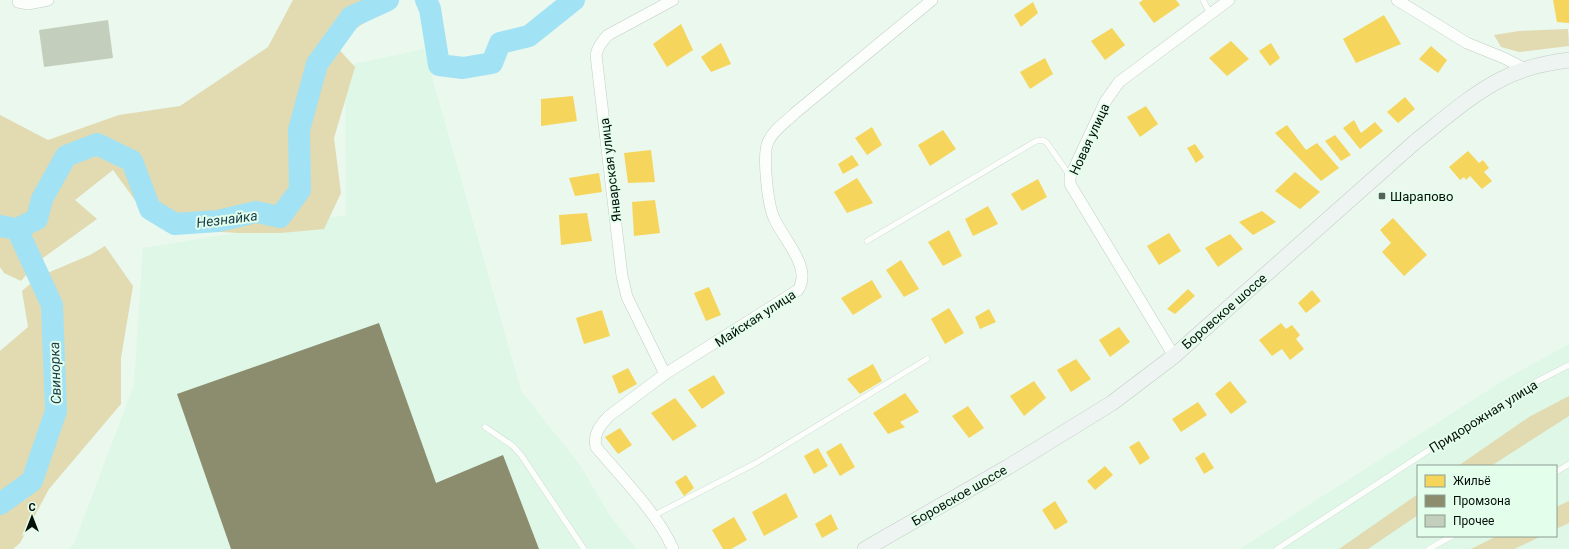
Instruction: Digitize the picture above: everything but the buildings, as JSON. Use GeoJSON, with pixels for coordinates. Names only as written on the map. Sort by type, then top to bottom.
{"type":"FeatureCollection","features":[{"type":"Feature","properties":{"kind":"main road","name":"Боровское шоссе"},"geometry":{"type":"LineString","coordinates":[[865,549],[1008,467],[1112,403],[1174,356],[1421,137],[1491,85],[1511,74],[1569,60]]}},
{"type":"Feature","properties":{"kind":"street"},"geometry":{"type":"LineString","coordinates":[[17,1],[28,4],[48,0]]}},
{"type":"Feature","properties":{"kind":"street","name":"Январская улица"},"geometry":{"type":"LineString","coordinates":[[666,374],[627,297],[622,276],[596,55],[601,41],[608,35],[673,0]]}},
{"type":"Feature","properties":{"kind":"street","name":"Майская улица"},"geometry":{"type":"LineString","coordinates":[[653,516],[596,447],[594,440],[601,424],[609,416],[666,374],[798,290],[802,284],[802,270],[773,217],[770,203],[764,152],[768,141],[776,130],[795,113],[932,0]]}},
{"type":"Feature","properties":{"kind":"street","name":"Новая улица"},"geometry":{"type":"LineString","coordinates":[[1174,356],[1070,184],[1070,176],[1105,102],[1119,82],[1229,0]]}},
{"type":"Feature","properties":{"kind":"street"},"geometry":{"type":"LineString","coordinates":[[1397,0],[1467,43],[1510,61],[1525,70]]}},
{"type":"Feature","properties":{"kind":"street"},"geometry":{"type":"LineString","coordinates":[[653,516],[666,534],[673,549]]}},
{"type":"Feature","properties":{"kind":"lane"},"geometry":{"type":"LineString","coordinates":[[1203,0],[1210,13]]}},
{"type":"Feature","properties":{"kind":"lane"},"geometry":{"type":"LineString","coordinates":[[867,241],[1036,141],[1042,140],[1047,143],[1070,176]]}},
{"type":"Feature","properties":{"kind":"lane"},"geometry":{"type":"LineString","coordinates":[[653,516],[756,463],[927,359]]}},
{"type":"Feature","properties":{"kind":"lane","name":"Придорожная улица"},"geometry":{"type":"LineString","coordinates":[[1277,549],[1526,387],[1569,364]]}},
{"type":"Feature","properties":{"kind":"lane"},"geometry":{"type":"LineString","coordinates":[[485,427],[513,446],[521,455],[584,549]]}},
{"type":"Feature","properties":{"kind":"lane"},"geometry":{"type":"LineString","coordinates":[[1557,471],[1569,464]]}},
{"type":"Feature","properties":{"kind":"lane"},"geometry":{"type":"LineString","coordinates":[[1429,549],[1450,537]]}},
{"type":"Feature","properties":{"kind":"shaded area"},"geometry":{"type":"Polygon","coordinates":[[[293,0],[385,0],[374,16],[334,44],[355,67],[334,138],[341,193],[324,229],[281,233],[238,233],[189,230],[151,222],[113,170],[75,200],[97,219],[36,263],[21,281],[4,273],[0,267],[0,115],[48,140],[119,115],[180,106],[268,47],[293,0]]]}},
{"type":"Feature","properties":{"kind":"shaded area"},"geometry":{"type":"Polygon","coordinates":[[[1568,29],[1569,46],[1519,52],[1501,47],[1494,35],[1519,31],[1568,29]]]}},
{"type":"Feature","properties":{"kind":"shaded area"},"geometry":{"type":"Polygon","coordinates":[[[424,49],[521,391],[580,465],[610,516],[636,549],[68,549],[74,544],[134,385],[143,248],[346,215],[345,66],[424,49]]]}},
{"type":"Feature","properties":{"kind":"shaded area"},"geometry":{"type":"Polygon","coordinates":[[[105,246],[133,286],[121,358],[121,404],[49,489],[20,543],[13,549],[0,549],[0,351],[28,327],[22,291],[38,277],[90,255],[105,246]]]}},
{"type":"Feature","properties":{"kind":"shaded area"},"geometry":{"type":"Polygon","coordinates":[[[1569,344],[1569,549],[1240,549],[1506,379],[1569,344]]]}},
{"type":"Feature","properties":{"kind":"shaded area"},"geometry":{"type":"Polygon","coordinates":[[[1569,396],[1569,416],[1493,465],[1459,465],[1529,417],[1569,396]]]}},
{"type":"Feature","properties":{"kind":"shaded area"},"geometry":{"type":"Polygon","coordinates":[[[1417,495],[1417,516],[1368,549],[1339,549],[1417,495]]]}},
{"type":"Feature","properties":{"kind":"shaded area"},"geometry":{"type":"Polygon","coordinates":[[[1569,501],[1569,523],[1557,529],[1557,507],[1569,501]]]}},
{"type":"Feature","properties":{"kind":"shaded area"},"geometry":{"type":"Polygon","coordinates":[[[1495,537],[1540,537],[1514,549],[1471,549],[1495,537]]]}},
{"type":"Feature","properties":{"kind":"waterway","name":"Незнайка"},"geometry":{"type":"LineString","coordinates":[[0,226],[17,229],[37,219],[42,199],[66,156],[97,144],[132,161],[150,209],[175,224],[218,221],[256,212],[280,217],[300,190],[299,130],[317,64],[351,17],[388,0]]}},
{"type":"Feature","properties":{"kind":"waterway","name":"Незнайка"},"geometry":{"type":"LineString","coordinates":[[426,0],[430,9],[439,65],[463,68],[492,63],[500,43],[529,36],[574,0]]}},
{"type":"Feature","properties":{"kind":"waterway","name":"Свинорка"},"geometry":{"type":"LineString","coordinates":[[0,504],[32,481],[56,411],[52,305],[17,229]]}},
{"type":"Feature","properties":{"kind":"place","name":"Шарапово"},"geometry":{"type":"Point","coordinates":[1382,196]}}]}
